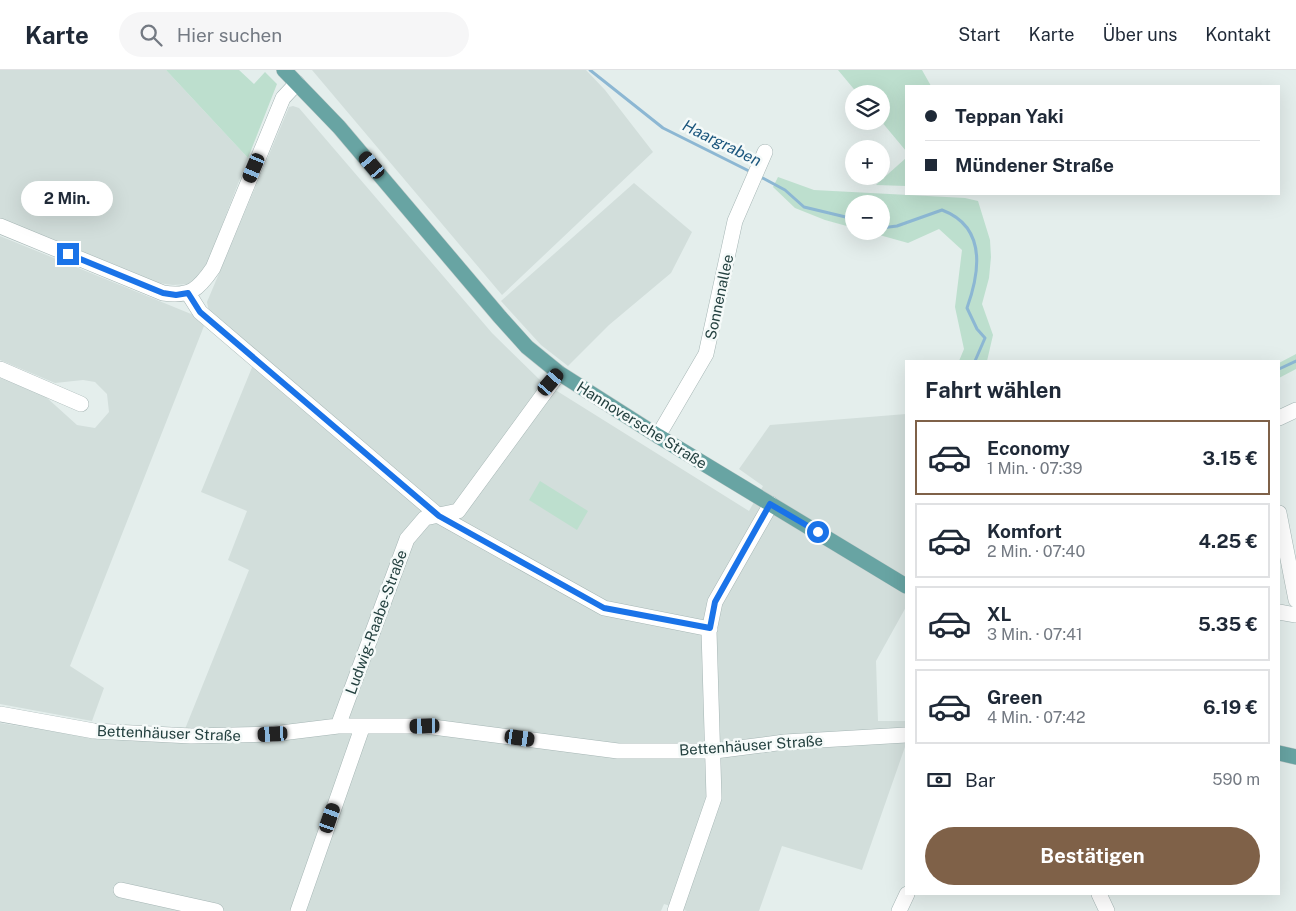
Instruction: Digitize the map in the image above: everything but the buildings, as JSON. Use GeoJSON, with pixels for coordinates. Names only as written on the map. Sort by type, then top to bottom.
{"type":"FeatureCollection","features":[{"type":"Feature","properties":{"kind":"main road","name":"Hannoversche Straße"},"geometry":{"type":"LineString","coordinates":[[284,70],[356,145],[500,317],[528,347],[558,373],[658,436],[905,585]]}},
{"type":"Feature","properties":{"kind":"main road"},"geometry":{"type":"LineString","coordinates":[[1280,753],[1296,757]]}},
{"type":"Feature","properties":{"kind":"street"},"geometry":{"type":"LineString","coordinates":[[0,226],[163,293],[176,295],[188,293],[200,286],[212,268],[283,98],[297,84]]}},
{"type":"Feature","properties":{"kind":"street","name":"Sonnenallee"},"geometry":{"type":"LineString","coordinates":[[658,436],[706,354],[735,221],[763,158]]}},
{"type":"Feature","properties":{"kind":"street"},"geometry":{"type":"LineString","coordinates":[[188,293],[200,312],[439,516],[604,608],[710,628]]}},
{"type":"Feature","properties":{"kind":"street"},"geometry":{"type":"LineString","coordinates":[[0,369],[81,404]]}},
{"type":"Feature","properties":{"kind":"street","name":"Ludwig-Raabe-Straße"},"geometry":{"type":"LineString","coordinates":[[338,726],[407,539],[425,518],[458,511],[558,373]]}},
{"type":"Feature","properties":{"kind":"street"},"geometry":{"type":"LineString","coordinates":[[1280,418],[1296,410]]}},
{"type":"Feature","properties":{"kind":"street"},"geometry":{"type":"LineString","coordinates":[[675,911],[714,798],[715,751],[709,674],[710,628],[715,602],[770,504]]}},
{"type":"Feature","properties":{"kind":"street"},"geometry":{"type":"LineString","coordinates":[[1286,522],[1296,600]]}},
{"type":"Feature","properties":{"kind":"street"},"geometry":{"type":"LineString","coordinates":[[1280,612],[1296,615]]}},
{"type":"Feature","properties":{"kind":"street","name":"Bettenhäuser Straße"},"geometry":{"type":"LineString","coordinates":[[0,714],[94,731],[216,737],[273,734],[338,726],[362,728],[425,726],[618,751],[715,751],[785,742],[905,735]]}},
{"type":"Feature","properties":{"kind":"street"},"geometry":{"type":"LineString","coordinates":[[298,911],[362,728]]}},
{"type":"Feature","properties":{"kind":"street"},"geometry":{"type":"LineString","coordinates":[[121,890],[216,911]]}},
{"type":"Feature","properties":{"kind":"street"},"geometry":{"type":"LineString","coordinates":[[899,911],[907,895]]}},
{"type":"Feature","properties":{"kind":"street"},"geometry":{"type":"LineString","coordinates":[[1100,895],[1108,911]]}},
{"type":"Feature","properties":{"kind":"shaded area"},"geometry":{"type":"Polygon","coordinates":[[[0,70],[166,70],[248,158],[207,264],[198,277],[188,284],[158,283],[0,219],[0,70]]]}},
{"type":"Feature","properties":{"kind":"shaded area"},"geometry":{"type":"Polygon","coordinates":[[[312,70],[586,70],[605,90],[653,152],[502,295],[312,70]]]}},
{"type":"Feature","properties":{"kind":"shaded area"},"geometry":{"type":"Polygon","coordinates":[[[289,107],[299,108],[492,333],[541,381],[749,511],[763,486],[739,469],[770,425],[905,414],[905,609],[876,661],[878,721],[905,721],[905,747],[862,870],[782,846],[759,911],[687,911],[664,904],[661,911],[0,911],[0,723],[98,739],[183,743],[185,729],[249,570],[228,560],[247,511],[201,492],[253,365],[209,312],[207,302],[289,107]]]}},
{"type":"Feature","properties":{"kind":"shaded area"},"geometry":{"type":"Polygon","coordinates":[[[634,183],[692,232],[671,273],[609,325],[568,366],[541,345],[501,301],[634,183]]]}},
{"type":"Feature","properties":{"kind":"shaded area"},"geometry":{"type":"Polygon","coordinates":[[[0,236],[196,316],[204,326],[70,666],[104,688],[92,721],[0,704],[0,378],[46,397],[77,425],[95,428],[109,412],[107,394],[95,382],[83,380],[55,383],[0,360],[0,236]]]}},
{"type":"Feature","properties":{"kind":"green space"},"geometry":{"type":"Polygon","coordinates":[[[166,70],[239,70],[254,84],[265,72],[277,84],[248,158],[166,70]]]}},
{"type":"Feature","properties":{"kind":"green space"},"geometry":{"type":"Polygon","coordinates":[[[838,70],[922,70],[930,85],[905,85],[905,150],[888,130],[890,85],[850,85],[838,70]]]}},
{"type":"Feature","properties":{"kind":"green space"},"geometry":{"type":"Polygon","coordinates":[[[905,159],[905,186],[876,185],[890,185],[890,172],[905,159]]]}},
{"type":"Feature","properties":{"kind":"green space"},"geometry":{"type":"Polygon","coordinates":[[[778,177],[814,190],[965,198],[978,201],[990,240],[991,257],[989,278],[982,304],[993,335],[987,360],[959,360],[964,349],[955,307],[962,250],[939,229],[908,243],[890,238],[890,195],[845,195],[845,226],[795,208],[773,187],[778,177]]]}},
{"type":"Feature","properties":{"kind":"green space"},"geometry":{"type":"Polygon","coordinates":[[[1296,354],[1296,369],[1280,377],[1280,362],[1296,354]]]}},
{"type":"Feature","properties":{"kind":"green space"},"geometry":{"type":"Polygon","coordinates":[[[540,481],[588,511],[577,530],[529,500],[540,481]]]}},
{"type":"Feature","properties":{"kind":"waterway","name":"Haargraben"},"geometry":{"type":"LineString","coordinates":[[590,70],[663,128],[751,172]]}},
{"type":"Feature","properties":{"kind":"waterway","name":"Haargraben"},"geometry":{"type":"LineString","coordinates":[[759,176],[785,190],[804,207],[845,217]]}},
{"type":"Feature","properties":{"kind":"waterway","name":"Haargraben"},"geometry":{"type":"LineString","coordinates":[[890,227],[942,210],[957,218],[967,227],[973,239],[977,266],[972,294],[967,308],[977,329],[985,338],[975,360]]}},
{"type":"Feature","properties":{"kind":"waterway","name":"Haargraben"},"geometry":{"type":"LineString","coordinates":[[1280,369],[1296,361]]}},
{"type":"Feature","properties":{"kind":"route"},"geometry":{"type":"LineString","coordinates":[[68,254],[163,293],[176,295],[188,293],[200,312],[439,516],[604,608],[710,628],[715,602],[762,522],[770,504],[818,532]]}}]}
